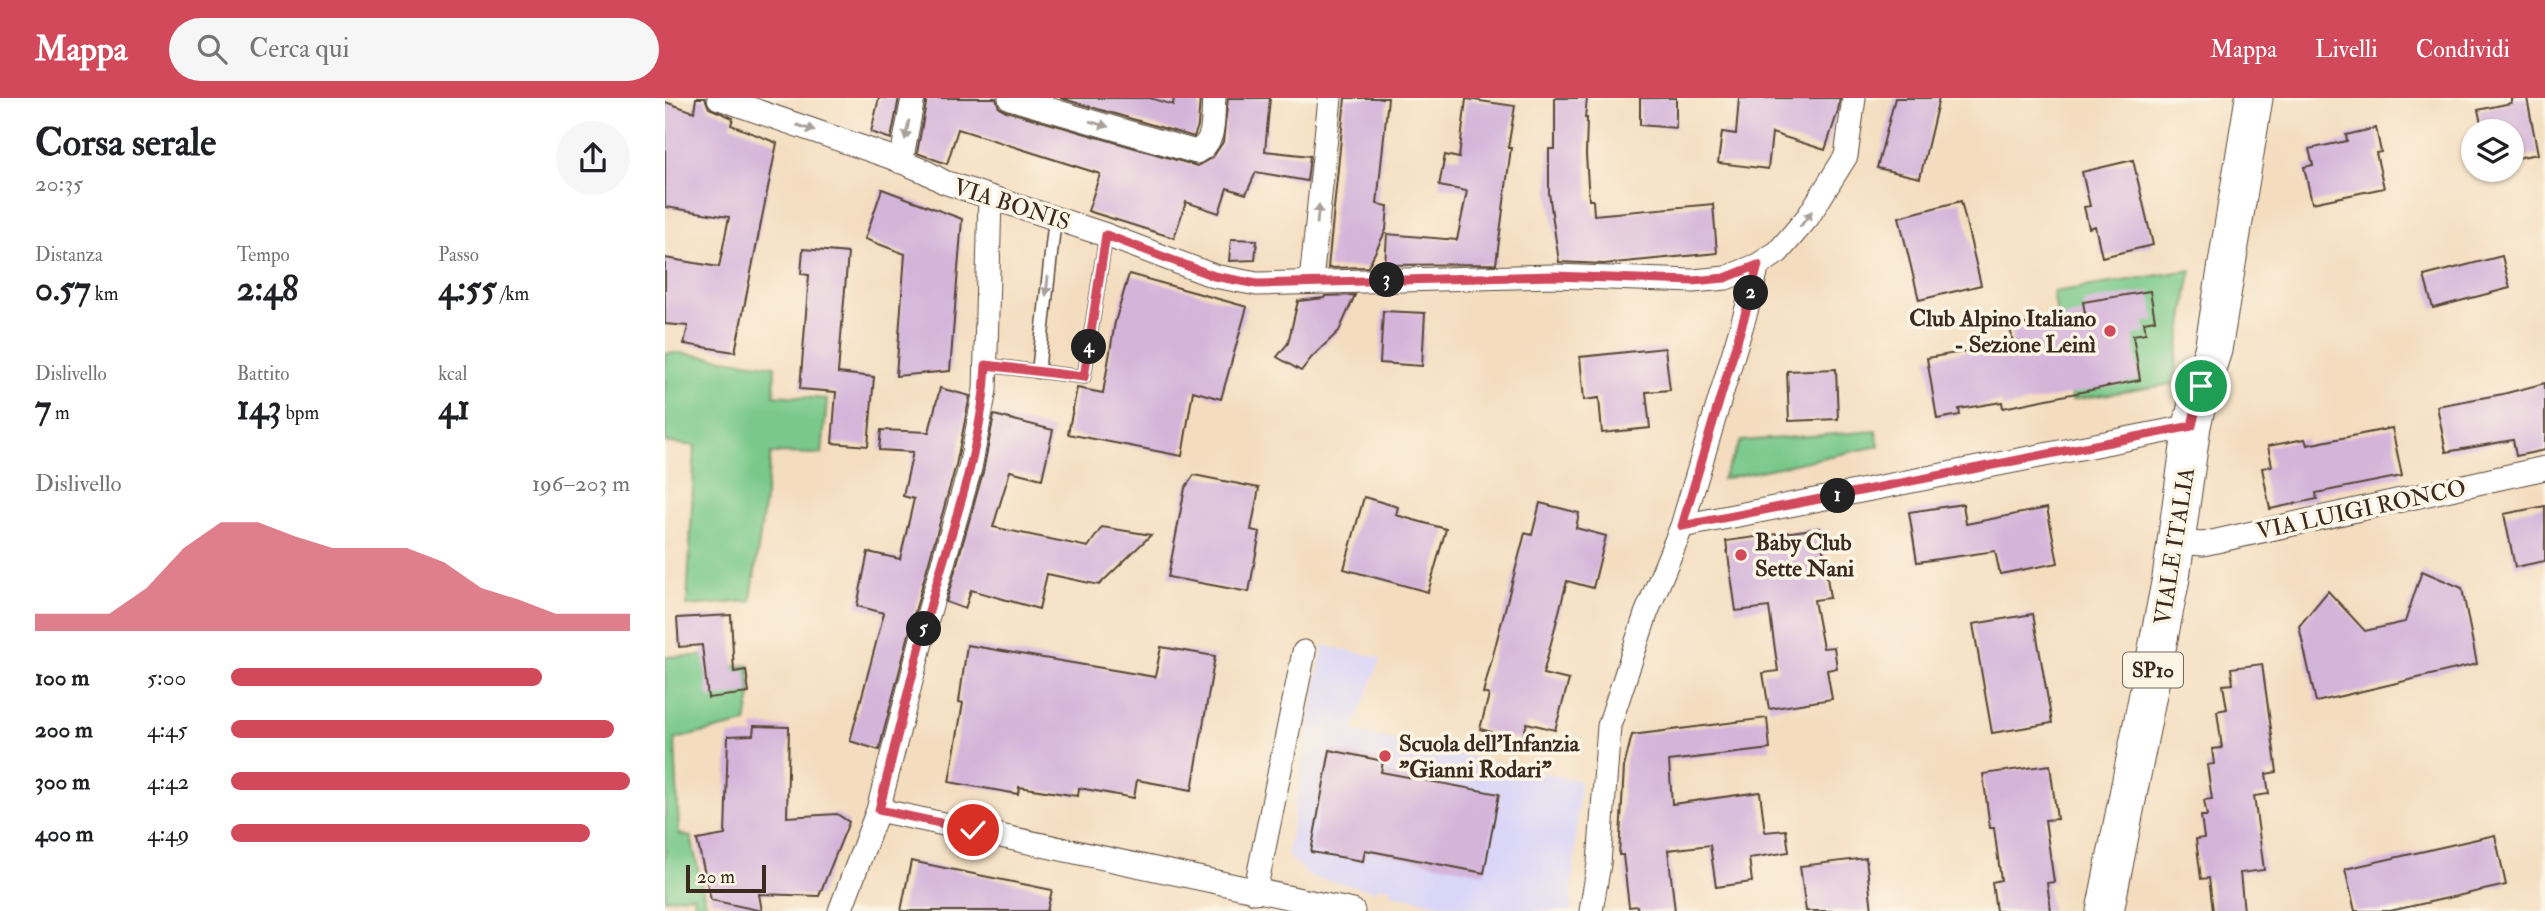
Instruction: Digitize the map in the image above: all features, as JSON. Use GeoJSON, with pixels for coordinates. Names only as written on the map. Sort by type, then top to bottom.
{"type":"FeatureCollection","features":[{"type":"Feature","properties":{"kind":"main road","name":"VIALE ITALIA"},"geometry":{"type":"LineString","coordinates":[[2201,386],[2199,350],[2237,98]]}},
{"type":"Feature","properties":{"kind":"main road","name":"VIALE ITALIA"},"geometry":{"type":"LineString","coordinates":[[2105,911],[2177,542],[2192,426],[2213,350],[2254,98]]}},
{"type":"Feature","properties":{"kind":"street","name":"VIA BONIS"},"geometry":{"type":"LineString","coordinates":[[719,98],[901,162],[944,182],[1106,235],[1214,276],[1234,282],[1257,284],[1554,276],[1693,281],[1725,278],[1758,265],[1778,252],[1808,217],[1846,156],[1854,98]]}},
{"type":"Feature","properties":{"kind":"street"},"geometry":{"type":"LineString","coordinates":[[901,162],[913,98]]}},
{"type":"Feature","properties":{"kind":"street"},"geometry":{"type":"LineString","coordinates":[[1010,98],[1196,152],[1204,148],[1210,140],[1214,98]]}},
{"type":"Feature","properties":{"kind":"street"},"geometry":{"type":"LineString","coordinates":[[1311,282],[1330,98]]}},
{"type":"Feature","properties":{"kind":"street"},"geometry":{"type":"LineString","coordinates":[[840,911],[879,810],[927,619],[969,468],[985,390],[990,197]]}},
{"type":"Feature","properties":{"kind":"street"},"geometry":{"type":"LineString","coordinates":[[1591,911],[1599,864],[1609,726],[1646,614],[1682,526],[1758,265]]}},
{"type":"Feature","properties":{"kind":"street"},"geometry":{"type":"LineString","coordinates":[[1682,526],[2192,426]]}},
{"type":"Feature","properties":{"kind":"street","name":"VIA LUIGI RONCO"},"geometry":{"type":"LineString","coordinates":[[2177,542],[2203,544],[2545,468]]}},
{"type":"Feature","properties":{"kind":"street"},"geometry":{"type":"LineString","coordinates":[[1255,892],[1304,652]]}},
{"type":"Feature","properties":{"kind":"street"},"geometry":{"type":"LineString","coordinates":[[879,810],[1353,911]]}},
{"type":"Feature","properties":{"kind":"lane"},"geometry":{"type":"LineString","coordinates":[[1038,372],[1055,218]]}},
{"type":"Feature","properties":{"kind":"lane"},"geometry":{"type":"LineString","coordinates":[[986,365],[1084,377],[1106,235]]}},
{"type":"Feature","properties":{"kind":"shaded area","name":"Scuola dell'Infanzia \"Gianni Rodari\""},"geometry":{"type":"Polygon","coordinates":[[[1323,645],[1381,658],[1353,731],[1580,781],[1571,911],[1473,911],[1391,894],[1392,888],[1378,886],[1377,891],[1310,877],[1287,855],[1323,645]]]}},
{"type":"Feature","properties":{"kind":"green space"},"geometry":{"type":"Polygon","coordinates":[[[2191,270],[2173,384],[2072,400],[2053,292],[2191,270]]]}},
{"type":"Feature","properties":{"kind":"green space"},"geometry":{"type":"Polygon","coordinates":[[[665,353],[775,366],[774,395],[827,399],[822,454],[771,453],[751,601],[687,606],[695,446],[665,442],[665,353]]]}},
{"type":"Feature","properties":{"kind":"green space"},"geometry":{"type":"Polygon","coordinates":[[[1876,431],[1879,446],[1722,479],[1741,441],[1876,431]]]}},
{"type":"Feature","properties":{"kind":"green space"},"geometry":{"type":"Polygon","coordinates":[[[723,655],[731,666],[749,665],[751,695],[746,723],[675,739],[679,834],[691,837],[707,909],[713,911],[697,911],[693,895],[665,899],[665,657],[723,655]]]}},
{"type":"Feature","properties":{"kind":"building"},"geometry":{"type":"Polygon","coordinates":[[[696,98],[705,98],[709,108],[733,118],[731,125],[777,143],[735,352],[684,344],[688,326],[665,324],[665,258],[719,267],[729,217],[665,207],[665,102],[694,112],[696,98]]]}},
{"type":"Feature","properties":{"kind":"building"},"geometry":{"type":"Polygon","coordinates":[[[879,98],[899,98],[891,139],[871,132],[879,98]]]}},
{"type":"Feature","properties":{"kind":"building"},"geometry":{"type":"Polygon","coordinates":[[[927,98],[996,98],[999,107],[1006,111],[1197,166],[1213,157],[1223,142],[1228,98],[1270,98],[1265,151],[1310,156],[1307,181],[1256,172],[1246,194],[1227,188],[1219,213],[1186,202],[1174,238],[1088,211],[1100,174],[958,129],[947,164],[917,153],[927,98]]]}},
{"type":"Feature","properties":{"kind":"building"},"geometry":{"type":"Polygon","coordinates":[[[1060,98],[1150,98],[1173,105],[1174,98],[1200,98],[1198,126],[1194,137],[1060,98]]]}},
{"type":"Feature","properties":{"kind":"building"},"geometry":{"type":"Polygon","coordinates":[[[1345,98],[1388,98],[1377,204],[1388,206],[1386,230],[1368,267],[1328,268],[1345,98]]]}},
{"type":"Feature","properties":{"kind":"building"},"geometry":{"type":"Polygon","coordinates":[[[1555,98],[1587,98],[1586,155],[1589,200],[1593,200],[1594,215],[1713,204],[1717,253],[1604,264],[1559,262],[1549,193],[1549,149],[1555,149],[1555,98]]]}},
{"type":"Feature","properties":{"kind":"building"},"geometry":{"type":"Polygon","coordinates":[[[1640,98],[1676,98],[1676,128],[1640,125],[1640,98]]]}},
{"type":"Feature","properties":{"kind":"building"},"geometry":{"type":"Polygon","coordinates":[[[1739,98],[1840,98],[1825,150],[1772,133],[1768,169],[1718,163],[1722,132],[1736,134],[1739,98]]]}},
{"type":"Feature","properties":{"kind":"building"},"geometry":{"type":"Polygon","coordinates":[[[1895,98],[1939,98],[1920,178],[1877,168],[1895,98]]]}},
{"type":"Feature","properties":{"kind":"building"},"geometry":{"type":"Polygon","coordinates":[[[2511,98],[2527,98],[2538,154],[2524,157],[2524,119],[2480,119],[2478,110],[2511,103],[2511,98]]]}},
{"type":"Feature","properties":{"kind":"building"},"geometry":{"type":"Polygon","coordinates":[[[1466,99],[1515,106],[1496,264],[1385,265],[1387,234],[1457,240],[1467,191],[1439,186],[1445,155],[1459,158],[1466,99]]]}},
{"type":"Feature","properties":{"kind":"building"},"geometry":{"type":"Polygon","coordinates":[[[2376,128],[2381,152],[2376,153],[2384,188],[2312,203],[2304,167],[2313,165],[2309,149],[2347,141],[2346,135],[2376,128]]]}},
{"type":"Feature","properties":{"kind":"building"},"geometry":{"type":"Polygon","coordinates":[[[2133,160],[2153,245],[2102,257],[2095,226],[2089,228],[2084,207],[2090,206],[2082,172],[2133,160]]]}},
{"type":"Feature","properties":{"kind":"building"},"geometry":{"type":"Polygon","coordinates":[[[882,189],[962,219],[950,371],[896,376],[905,254],[865,239],[882,189]]]}},
{"type":"Feature","properties":{"kind":"building"},"geometry":{"type":"Polygon","coordinates":[[[1961,201],[1981,285],[1919,300],[1899,217],[1961,201]]]}},
{"type":"Feature","properties":{"kind":"building"},"geometry":{"type":"Polygon","coordinates":[[[1231,239],[1257,240],[1255,260],[1229,261],[1231,239]]]}},
{"type":"Feature","properties":{"kind":"building"},"geometry":{"type":"Polygon","coordinates":[[[803,249],[848,253],[838,373],[874,377],[868,446],[832,443],[836,392],[800,389],[809,275],[801,274],[803,249]]]}},
{"type":"Feature","properties":{"kind":"building"},"geometry":{"type":"Polygon","coordinates":[[[2502,256],[2510,288],[2433,308],[2424,276],[2502,256]]]}},
{"type":"Feature","properties":{"kind":"building"},"geometry":{"type":"Polygon","coordinates":[[[1129,274],[1247,307],[1221,399],[1193,391],[1182,456],[1068,434],[1077,388],[1103,393],[1115,322],[1129,274]]]}},
{"type":"Feature","properties":{"kind":"building"},"geometry":{"type":"Polygon","coordinates":[[[2150,291],[2155,320],[2144,322],[2146,333],[2133,335],[2140,380],[2003,408],[2002,402],[1959,409],[1960,415],[1937,419],[1927,358],[2013,343],[2010,327],[2085,313],[2083,302],[2150,291]]]}},
{"type":"Feature","properties":{"kind":"building"},"geometry":{"type":"Polygon","coordinates":[[[1355,295],[1339,331],[1301,371],[1277,357],[1288,343],[1298,301],[1325,296],[1355,295]]]}},
{"type":"Feature","properties":{"kind":"building"},"geometry":{"type":"Polygon","coordinates":[[[1383,311],[1425,313],[1422,366],[1380,363],[1383,311]]]}},
{"type":"Feature","properties":{"kind":"building"},"geometry":{"type":"Polygon","coordinates":[[[1665,348],[1670,390],[1646,392],[1650,428],[1602,433],[1599,398],[1584,400],[1580,357],[1665,348]]]}},
{"type":"Feature","properties":{"kind":"building"},"geometry":{"type":"Polygon","coordinates":[[[1836,369],[1838,419],[1789,421],[1787,371],[1836,369]]]}},
{"type":"Feature","properties":{"kind":"building"},"geometry":{"type":"Polygon","coordinates":[[[2545,383],[2545,450],[2516,456],[2513,440],[2446,452],[2437,406],[2545,383]]]}},
{"type":"Feature","properties":{"kind":"building"},"geometry":{"type":"Polygon","coordinates":[[[940,388],[970,396],[956,465],[879,750],[850,741],[884,613],[857,606],[868,552],[900,559],[914,499],[903,496],[913,452],[879,450],[881,430],[929,432],[940,388]]]}},
{"type":"Feature","properties":{"kind":"building"},"geometry":{"type":"Polygon","coordinates":[[[994,415],[1053,430],[1042,479],[1010,471],[993,527],[1088,547],[1102,527],[1151,535],[1099,585],[1047,574],[1039,609],[971,590],[965,609],[946,602],[983,472],[994,415]]]}},
{"type":"Feature","properties":{"kind":"building"},"geometry":{"type":"Polygon","coordinates":[[[2392,428],[2402,476],[2316,493],[2317,499],[2270,509],[2262,468],[2272,466],[2268,446],[2305,439],[2307,445],[2392,428]]]}},
{"type":"Feature","properties":{"kind":"building"},"geometry":{"type":"Polygon","coordinates":[[[1194,475],[1259,488],[1251,530],[1260,532],[1249,592],[1168,577],[1185,488],[1194,475]]]}},
{"type":"Feature","properties":{"kind":"building"},"geometry":{"type":"Polygon","coordinates":[[[1364,497],[1398,507],[1396,515],[1446,529],[1428,592],[1344,569],[1364,497]]]}},
{"type":"Feature","properties":{"kind":"building"},"geometry":{"type":"Polygon","coordinates":[[[1540,503],[1579,513],[1576,528],[1606,536],[1593,588],[1567,581],[1543,674],[1569,680],[1555,730],[1527,723],[1522,740],[1480,729],[1489,695],[1483,693],[1525,533],[1532,535],[1540,503]]]}},
{"type":"Feature","properties":{"kind":"building"},"geometry":{"type":"Polygon","coordinates":[[[1963,504],[1966,524],[2047,508],[2058,563],[2000,574],[1995,551],[1917,562],[1909,512],[1963,504]]]}},
{"type":"Feature","properties":{"kind":"building"},"geometry":{"type":"Polygon","coordinates":[[[2545,506],[2545,561],[2515,567],[2504,514],[2545,506]]]}},
{"type":"Feature","properties":{"kind":"building"},"geometry":{"type":"Polygon","coordinates":[[[1820,528],[1830,598],[1814,600],[1823,648],[1834,647],[1837,668],[1827,670],[1832,699],[1769,709],[1763,673],[1778,671],[1769,607],[1736,611],[1726,541],[1820,528]]]}},
{"type":"Feature","properties":{"kind":"building"},"geometry":{"type":"Polygon","coordinates":[[[2422,571],[2462,588],[2477,664],[2316,702],[2299,626],[2328,591],[2365,631],[2405,622],[2422,571]]]}},
{"type":"Feature","properties":{"kind":"building"},"geometry":{"type":"Polygon","coordinates":[[[2033,614],[2052,723],[1992,733],[1973,624],[2033,614]]]}},
{"type":"Feature","properties":{"kind":"building"},"geometry":{"type":"Polygon","coordinates":[[[731,615],[734,672],[746,670],[749,693],[708,698],[702,645],[679,647],[677,618],[731,615]]]}},
{"type":"Feature","properties":{"kind":"building"},"geometry":{"type":"Polygon","coordinates":[[[967,645],[1155,677],[1161,647],[1215,656],[1192,790],[1137,780],[1134,798],[1079,788],[1078,796],[1019,787],[1018,794],[949,782],[963,703],[959,702],[967,645]]]}},
{"type":"Feature","properties":{"kind":"building"},"geometry":{"type":"Polygon","coordinates":[[[2262,664],[2277,772],[2266,774],[2269,794],[2254,796],[2264,870],[2240,873],[2244,911],[2213,911],[2209,878],[2201,879],[2196,839],[2204,838],[2201,816],[2207,816],[2204,800],[2212,799],[2207,765],[2214,764],[2212,749],[2222,748],[2217,711],[2227,709],[2223,685],[2233,684],[2231,668],[2262,664]]]}},
{"type":"Feature","properties":{"kind":"building"},"geometry":{"type":"Polygon","coordinates":[[[1767,718],[1770,749],[1669,761],[1672,804],[1760,792],[1765,832],[1786,830],[1789,852],[1749,858],[1752,882],[1716,887],[1710,845],[1668,850],[1675,911],[1638,911],[1637,906],[1629,907],[1623,855],[1619,855],[1624,767],[1632,735],[1767,718]]]}},
{"type":"Feature","properties":{"kind":"building"},"geometry":{"type":"Polygon","coordinates":[[[754,726],[789,727],[787,817],[837,814],[849,822],[819,896],[759,894],[762,911],[711,900],[697,840],[725,835],[728,736],[753,735],[754,726]]]}},
{"type":"Feature","properties":{"kind":"building"},"geometry":{"type":"Polygon","coordinates":[[[1330,750],[1383,761],[1381,772],[1499,794],[1484,873],[1365,850],[1363,861],[1311,852],[1330,750]]]}},
{"type":"Feature","properties":{"kind":"building"},"geometry":{"type":"Polygon","coordinates":[[[2050,765],[2057,819],[2045,820],[2054,882],[2047,883],[2051,911],[1996,911],[1992,882],[2001,880],[1994,828],[1990,828],[1983,774],[2050,765]]]}},
{"type":"Feature","properties":{"kind":"building"},"geometry":{"type":"Polygon","coordinates":[[[2495,835],[2506,885],[2390,911],[2355,911],[2345,869],[2495,835]]]}},
{"type":"Feature","properties":{"kind":"building"},"geometry":{"type":"Polygon","coordinates":[[[1866,858],[1872,911],[1806,911],[1800,866],[1866,858]]]}},
{"type":"Feature","properties":{"kind":"building"},"geometry":{"type":"Polygon","coordinates":[[[911,861],[1052,890],[1047,911],[901,911],[911,861]]]}},
{"type":"Feature","properties":{"kind":"place","name":"Club Alpino Italiano - Sezione Leinì"},"geometry":{"type":"Point","coordinates":[2110,331]}},
{"type":"Feature","properties":{"kind":"place","name":"Baby Club Sette Nani"},"geometry":{"type":"Point","coordinates":[1741,555]}},
{"type":"Feature","properties":{"kind":"place","name":"Scuola dell'Infanzia \"Gianni Rodari\""},"geometry":{"type":"Point","coordinates":[1385,756]}},
{"type":"Feature","properties":{"kind":"route"},"geometry":{"type":"LineString","coordinates":[[973,830],[879,810],[927,619],[969,468],[985,390],[986,365],[1084,377],[1106,235],[1214,276],[1234,282],[1257,284],[1554,276],[1693,281],[1725,278],[1758,265],[1682,526],[2192,426],[2201,386]]}}]}
